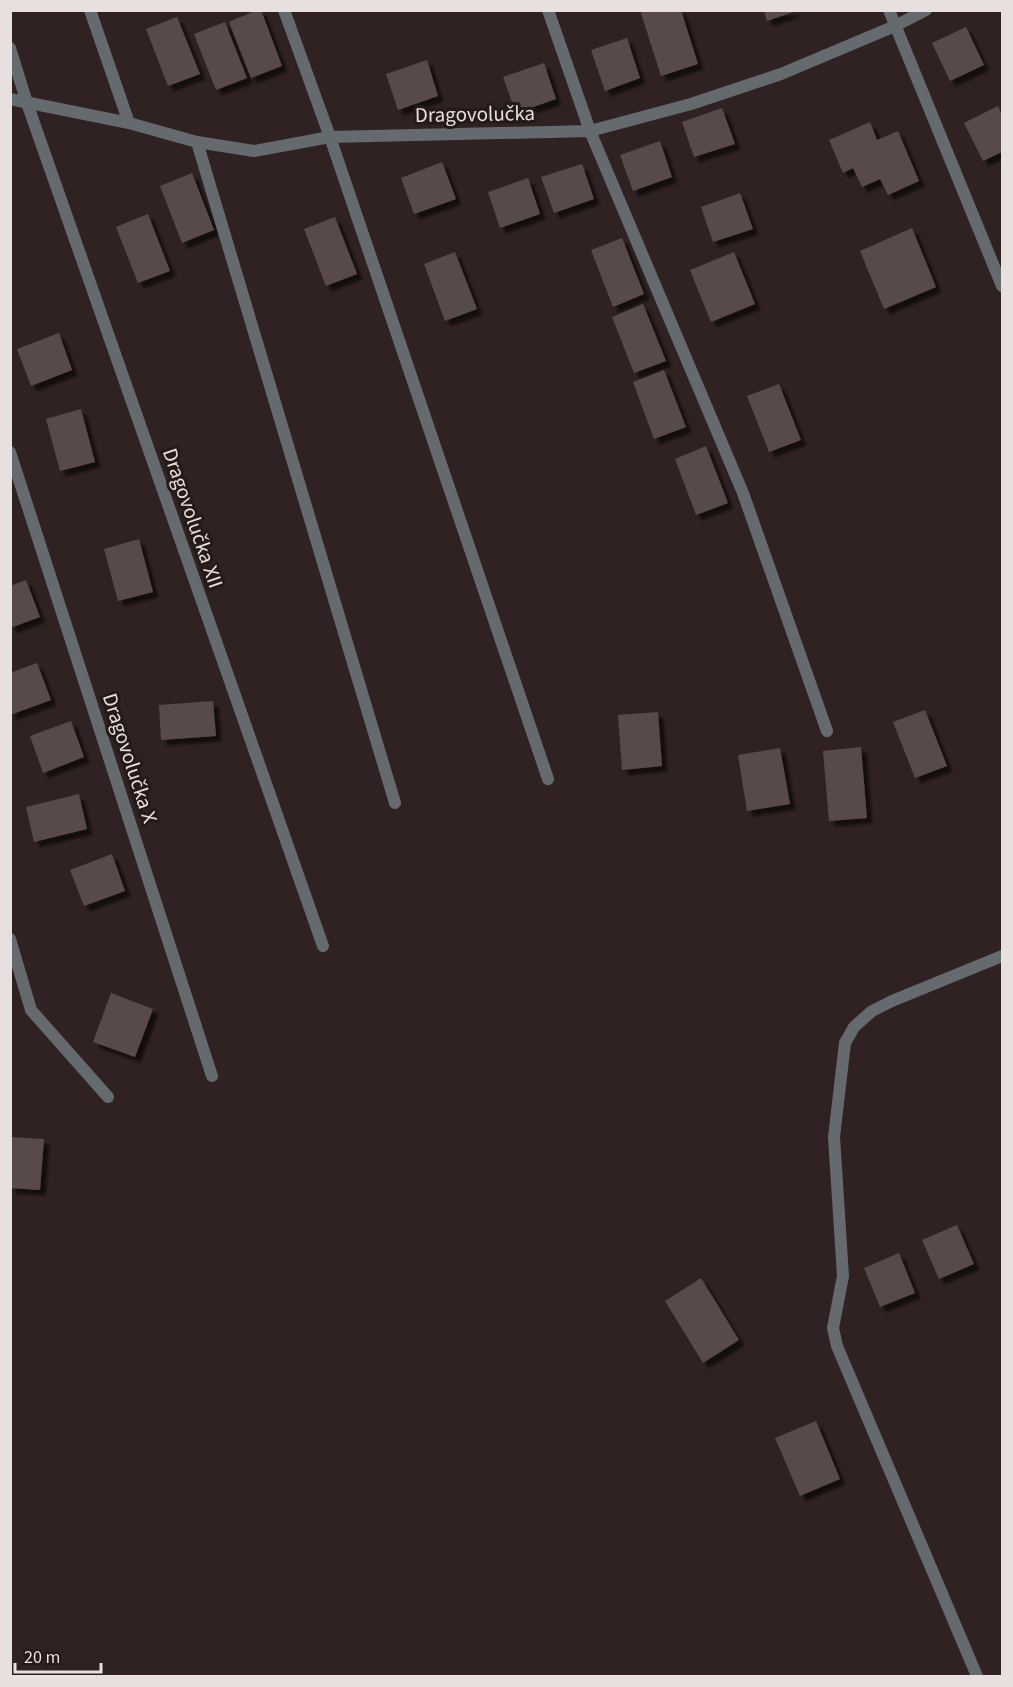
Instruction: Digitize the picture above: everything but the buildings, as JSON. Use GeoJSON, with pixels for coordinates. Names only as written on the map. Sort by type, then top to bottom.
{"type":"FeatureCollection","features":[{"type":"Feature","properties":{"kind":"street"},"geometry":{"type":"LineString","coordinates":[[90,10],[129,123]]}},
{"type":"Feature","properties":{"kind":"street"},"geometry":{"type":"LineString","coordinates":[[284,10],[330,137],[548,779]]}},
{"type":"Feature","properties":{"kind":"street"},"geometry":{"type":"LineString","coordinates":[[548,10],[590,131],[743,493],[827,731]]}},
{"type":"Feature","properties":{"kind":"street"},"geometry":{"type":"LineString","coordinates":[[889,10],[1002,286]]}},
{"type":"Feature","properties":{"kind":"street","name":"Dragovolučka"},"geometry":{"type":"LineString","coordinates":[[10,99],[129,123],[197,142],[254,151],[330,137],[590,131],[691,104],[780,74],[896,26],[926,10]]}},
{"type":"Feature","properties":{"kind":"street","name":"Dragovolučka XII"},"geometry":{"type":"LineString","coordinates":[[10,48],[27,103],[323,946]]}},
{"type":"Feature","properties":{"kind":"street"},"geometry":{"type":"LineString","coordinates":[[197,142],[395,803]]}},
{"type":"Feature","properties":{"kind":"street","name":"Dragovolučka X"},"geometry":{"type":"LineString","coordinates":[[10,452],[212,1076]]}},
{"type":"Feature","properties":{"kind":"street"},"geometry":{"type":"LineString","coordinates":[[10,939],[31,1010],[108,1097]]}},
{"type":"Feature","properties":{"kind":"street"},"geometry":{"type":"LineString","coordinates":[[977,1677],[837,1346],[833,1328],[843,1276],[834,1137],[844,1043],[854,1027],[872,1011],[892,1001],[1002,956]]}}]}
